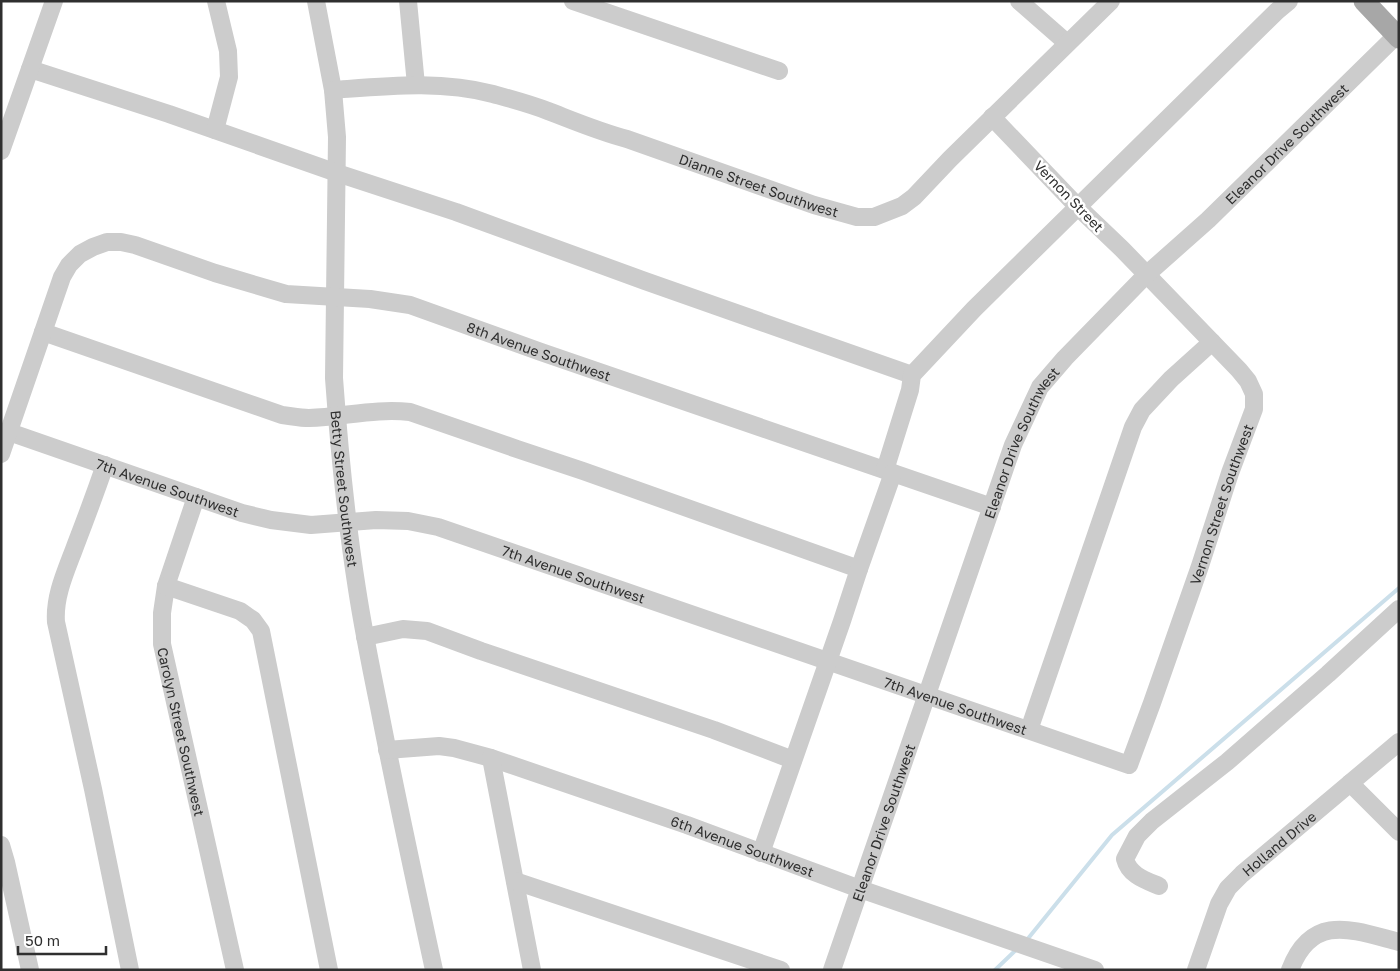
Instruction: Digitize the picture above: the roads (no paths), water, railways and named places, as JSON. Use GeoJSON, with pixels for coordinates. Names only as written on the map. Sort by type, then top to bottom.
{"type":"FeatureCollection","features":[{"type":"Feature","properties":{"kind":"main road"},"geometry":{"type":"LineString","coordinates":[[1364,1],[1398,36]]}},
{"type":"Feature","properties":{"kind":"street"},"geometry":{"type":"LineString","coordinates":[[1,151],[54,1]]}},
{"type":"Feature","properties":{"kind":"street"},"geometry":{"type":"LineString","coordinates":[[215,130],[229,77],[228,51],[216,1]]}},
{"type":"Feature","properties":{"kind":"street","name":"Betty Street Southwest"},"geometry":{"type":"LineString","coordinates":[[316,1],[334,90],[337,137],[334,360],[337,416],[348,522],[365,637],[434,970]]}},
{"type":"Feature","properties":{"kind":"street"},"geometry":{"type":"LineString","coordinates":[[408,1],[416,85]]}},
{"type":"Feature","properties":{"kind":"street"},"geometry":{"type":"LineString","coordinates":[[573,1],[779,71]]}},
{"type":"Feature","properties":{"kind":"street"},"geometry":{"type":"LineString","coordinates":[[1020,1],[1068,43]]}},
{"type":"Feature","properties":{"kind":"street","name":"Dianne Street Southwest"},"geometry":{"type":"LineString","coordinates":[[334,90],[416,85],[454,87],[492,94],[547,111],[814,205],[857,217],[874,217],[902,206],[914,197],[992,117],[1111,1]]}},
{"type":"Feature","properties":{"kind":"street"},"geometry":{"type":"LineString","coordinates":[[761,852],[859,568],[889,472],[910,390],[912,375],[974,309],[1289,1]]}},
{"type":"Feature","properties":{"kind":"street","name":"Eleanor Drive Southwest"},"geometry":{"type":"LineString","coordinates":[[832,970],[1013,446],[1040,387],[1146,275],[1208,220],[1398,36]]}},
{"type":"Feature","properties":{"kind":"street"},"geometry":{"type":"LineString","coordinates":[[30,69],[456,212],[644,281],[912,375]]}},
{"type":"Feature","properties":{"kind":"street","name":"Vernon Street"},"geometry":{"type":"LineString","coordinates":[[992,117],[1146,275]]}},
{"type":"Feature","properties":{"kind":"street","name":"8th Avenue Southwest"},"geometry":{"type":"LineString","coordinates":[[43,332],[62,278],[69,265],[80,254],[107,242],[135,244],[215,273],[286,294],[383,300],[410,306],[992,507]]}},
{"type":"Feature","properties":{"kind":"street","name":"Vernon Street Southwest"},"geometry":{"type":"LineString","coordinates":[[1129,765],[1254,409],[1254,394],[1248,381],[1146,275]]}},
{"type":"Feature","properties":{"kind":"street"},"geometry":{"type":"LineString","coordinates":[[1,454],[43,332],[282,415],[307,418],[395,410],[410,412],[859,568]]}},
{"type":"Feature","properties":{"kind":"street"},"geometry":{"type":"LineString","coordinates":[[1029,730],[1133,427],[1142,410],[1171,379],[1212,342]]}},
{"type":"Feature","properties":{"kind":"street","name":"7th Avenue Southwest"},"geometry":{"type":"LineString","coordinates":[[9,432],[242,513],[272,520],[311,525],[376,520],[408,521],[438,527],[1129,765]]}},
{"type":"Feature","properties":{"kind":"street"},"geometry":{"type":"LineString","coordinates":[[106,465],[60,590],[55,611],[130,970]]}},
{"type":"Feature","properties":{"kind":"street","name":"Carolyn Street Southwest"},"geometry":{"type":"LineString","coordinates":[[196,497],[166,586],[162,644],[235,970]]}},
{"type":"Feature","properties":{"kind":"street"},"geometry":{"type":"LineString","coordinates":[[166,586],[240,611],[253,620],[261,631],[329,970]]}},
{"type":"Feature","properties":{"kind":"street"},"geometry":{"type":"LineString","coordinates":[[1159,886],[1135,874],[1126,866],[1125,859],[1137,836],[1152,821],[1234,756],[1399,609]]}},
{"type":"Feature","properties":{"kind":"street"},"geometry":{"type":"LineString","coordinates":[[365,637],[403,629],[427,631],[714,730],[793,760]]}},
{"type":"Feature","properties":{"kind":"street","name":"Holland Drive"},"geometry":{"type":"LineString","coordinates":[[1196,970],[1219,904],[1228,888],[1242,874],[1399,742]]}},
{"type":"Feature","properties":{"kind":"street","name":"6th Avenue Southwest"},"geometry":{"type":"LineString","coordinates":[[387,750],[439,746],[491,758],[687,825],[860,889],[1091,969]]}},
{"type":"Feature","properties":{"kind":"street"},"geometry":{"type":"LineString","coordinates":[[491,758],[532,970]]}},
{"type":"Feature","properties":{"kind":"street"},"geometry":{"type":"LineString","coordinates":[[1350,783],[1399,832]]}},
{"type":"Feature","properties":{"kind":"street"},"geometry":{"type":"LineString","coordinates":[[1,845],[30,970]]}},
{"type":"Feature","properties":{"kind":"street"},"geometry":{"type":"LineString","coordinates":[[515,881],[781,970]]}},
{"type":"Feature","properties":{"kind":"street"},"geometry":{"type":"LineString","coordinates":[[1290,970],[1299,952],[1308,941],[1322,932],[1339,929],[1360,932],[1399,942]]}},
{"type":"Feature","properties":{"kind":"waterway"},"geometry":{"type":"LineString","coordinates":[[1026,941],[1112,835],[1399,588]]}},
{"type":"Feature","properties":{"kind":"waterway"},"geometry":{"type":"LineString","coordinates":[[995,970],[1017,949]]}}]}
